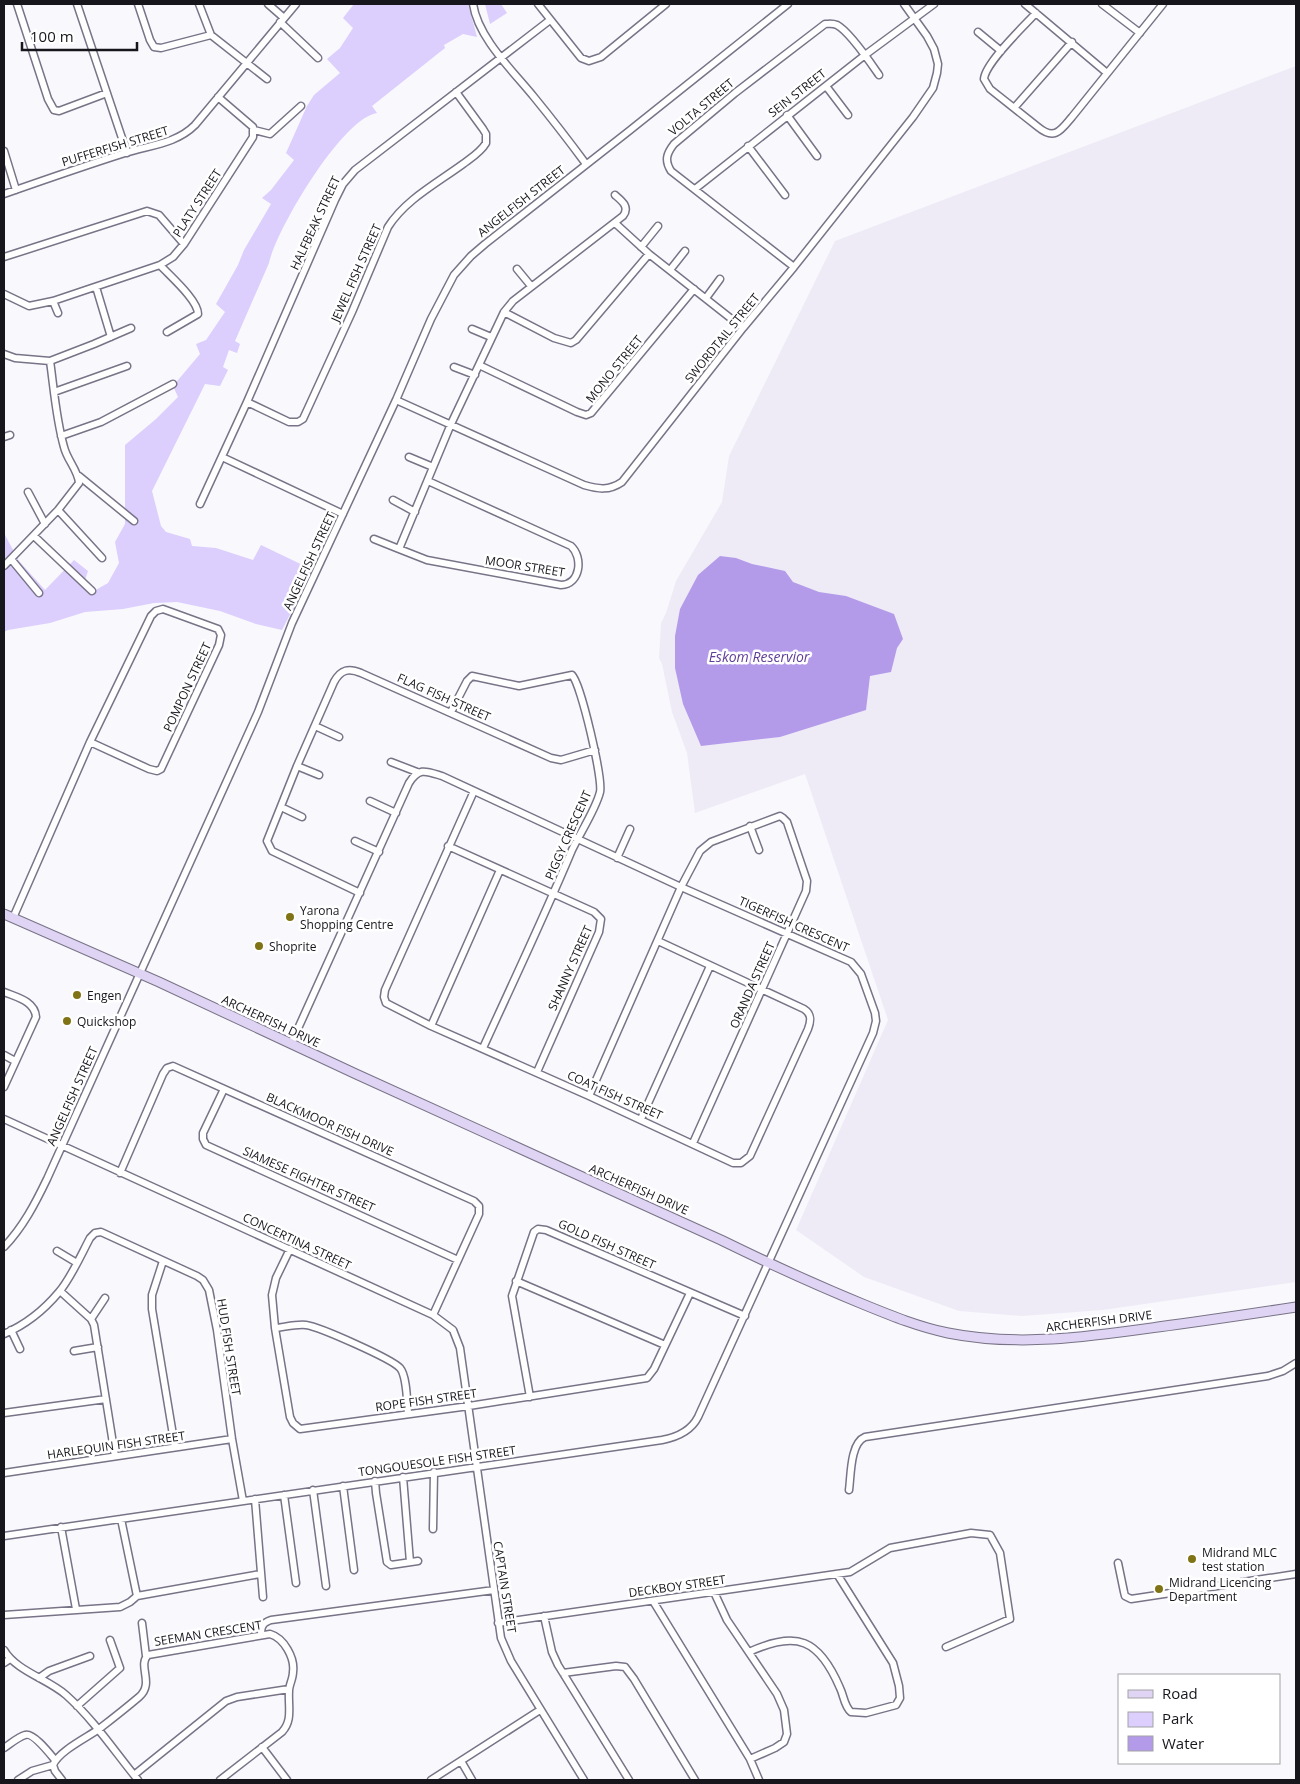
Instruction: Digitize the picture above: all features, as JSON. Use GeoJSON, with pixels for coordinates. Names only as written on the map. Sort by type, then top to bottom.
{"type":"FeatureCollection","features":[{"type":"Feature","properties":{"kind":"street"},"geometry":{"type":"LineString","coordinates":[[17,4],[48,99],[54,110],[60,111],[107,93]]}},
{"type":"Feature","properties":{"kind":"street"},"geometry":{"type":"LineString","coordinates":[[77,4],[127,153]]}},
{"type":"Feature","properties":{"kind":"street"},"geometry":{"type":"LineString","coordinates":[[138,4],[150,40],[156,48],[211,35]]}},
{"type":"Feature","properties":{"kind":"street"},"geometry":{"type":"LineString","coordinates":[[200,4],[211,35],[267,79]]}},
{"type":"Feature","properties":{"kind":"street"},"geometry":{"type":"LineString","coordinates":[[268,4],[318,58]]}},
{"type":"Feature","properties":{"kind":"street","name":"PUFFERFISH STREET"},"geometry":{"type":"LineString","coordinates":[[4,194],[180,137],[195,124],[296,4]]}},
{"type":"Feature","properties":{"kind":"street"},"geometry":{"type":"LineString","coordinates":[[473,4],[478,22],[501,58],[586,164]]}},
{"type":"Feature","properties":{"kind":"street"},"geometry":{"type":"LineString","coordinates":[[538,4],[581,58],[586,61],[593,61],[609,51],[666,4]]}},
{"type":"Feature","properties":{"kind":"street","name":"ANGELFISH STREET"},"geometry":{"type":"LineString","coordinates":[[4,1247],[32,1210],[258,712],[292,623],[396,400],[439,302],[460,268],[485,244],[788,4]]}},
{"type":"Feature","properties":{"kind":"street","name":"SWORDTAIL STREET"},"geometry":{"type":"LineString","coordinates":[[396,400],[584,485],[595,488],[616,486],[626,477],[743,328],[794,267],[933,88],[937,73],[937,57],[931,42],[904,4]]}},
{"type":"Feature","properties":{"kind":"street","name":"SEIN STREET"},"geometry":{"type":"LineString","coordinates":[[695,189],[787,115],[934,4]]}},
{"type":"Feature","properties":{"kind":"street"},"geometry":{"type":"LineString","coordinates":[[1025,4],[1107,73]]}},
{"type":"Feature","properties":{"kind":"street"},"geometry":{"type":"LineString","coordinates":[[1102,4],[1140,33]]}},
{"type":"Feature","properties":{"kind":"street"},"geometry":{"type":"LineString","coordinates":[[1036,13],[1000,51],[987,70],[984,80],[990,89],[1048,134],[1057,132],[1072,117],[1163,4]]}},
{"type":"Feature","properties":{"kind":"street","name":"HALFBEAK STREET"},"geometry":{"type":"LineString","coordinates":[[200,504],[247,402],[342,184],[355,170],[550,20]]}},
{"type":"Feature","properties":{"kind":"street","name":"VOLTA STREET"},"geometry":{"type":"LineString","coordinates":[[794,267],[669,169],[668,153],[674,144],[735,92],[825,24],[834,24],[840,28],[865,55]]}},
{"type":"Feature","properties":{"kind":"street"},"geometry":{"type":"LineString","coordinates":[[978,32],[1000,51]]}},
{"type":"Feature","properties":{"kind":"street"},"geometry":{"type":"LineString","coordinates":[[1014,108],[1072,42]]}},
{"type":"Feature","properties":{"kind":"street"},"geometry":{"type":"LineString","coordinates":[[865,55],[879,75]]}},
{"type":"Feature","properties":{"kind":"street"},"geometry":{"type":"LineString","coordinates":[[826,86],[848,116]]}},
{"type":"Feature","properties":{"kind":"street","name":"JEWEL FISH STREET"},"geometry":{"type":"LineString","coordinates":[[247,402],[290,422],[298,422],[303,419],[392,220],[408,205],[476,154],[486,143],[486,134],[456,92]]}},
{"type":"Feature","properties":{"kind":"street"},"geometry":{"type":"LineString","coordinates":[[218,97],[250,123],[254,130],[270,134],[301,106]]}},
{"type":"Feature","properties":{"kind":"street"},"geometry":{"type":"LineString","coordinates":[[787,115],[817,156]]}},
{"type":"Feature","properties":{"kind":"street","name":"PLATY STREET"},"geometry":{"type":"LineString","coordinates":[[4,294],[29,306],[52,301],[160,265],[173,257],[184,244],[252,140],[254,130]]}},
{"type":"Feature","properties":{"kind":"street"},"geometry":{"type":"LineString","coordinates":[[748,146],[785,195]]}},
{"type":"Feature","properties":{"kind":"street"},"geometry":{"type":"LineString","coordinates":[[4,151],[16,190]]}},
{"type":"Feature","properties":{"kind":"street"},"geometry":{"type":"LineString","coordinates":[[399,549],[451,424],[504,312],[513,301],[531,286],[625,214],[625,205],[615,195]]}},
{"type":"Feature","properties":{"kind":"street"},"geometry":{"type":"LineString","coordinates":[[4,257],[147,210],[159,215],[184,244]]}},
{"type":"Feature","properties":{"kind":"street"},"geometry":{"type":"LineString","coordinates":[[615,223],[649,254],[743,328]]}},
{"type":"Feature","properties":{"kind":"street"},"geometry":{"type":"LineString","coordinates":[[641,247],[658,226]]}},
{"type":"Feature","properties":{"kind":"street"},"geometry":{"type":"LineString","coordinates":[[670,270],[685,251]]}},
{"type":"Feature","properties":{"kind":"street"},"geometry":{"type":"LineString","coordinates":[[504,312],[554,338],[571,343],[578,338],[649,254]]}},
{"type":"Feature","properties":{"kind":"street"},"geometry":{"type":"LineString","coordinates":[[160,265],[193,301],[198,311],[198,314],[193,318],[167,332]]}},
{"type":"Feature","properties":{"kind":"street"},"geometry":{"type":"LineString","coordinates":[[517,269],[531,286]]}},
{"type":"Feature","properties":{"kind":"street"},"geometry":{"type":"LineString","coordinates":[[706,298],[720,280]]}},
{"type":"Feature","properties":{"kind":"street"},"geometry":{"type":"LineString","coordinates":[[96,287],[111,337]]}},
{"type":"Feature","properties":{"kind":"street","name":"MONO STREET"},"geometry":{"type":"LineString","coordinates":[[479,365],[586,415],[591,413],[694,288]]}},
{"type":"Feature","properties":{"kind":"street"},"geometry":{"type":"LineString","coordinates":[[52,301],[58,313]]}},
{"type":"Feature","properties":{"kind":"street"},"geometry":{"type":"LineString","coordinates":[[4,354],[15,358],[50,361],[132,328]]}},
{"type":"Feature","properties":{"kind":"street"},"geometry":{"type":"LineString","coordinates":[[472,330],[491,337]]}},
{"type":"Feature","properties":{"kind":"street"},"geometry":{"type":"LineString","coordinates":[[50,361],[64,450],[79,476],[134,521]]}},
{"type":"Feature","properties":{"kind":"street"},"geometry":{"type":"LineString","coordinates":[[54,392],[127,366]]}},
{"type":"Feature","properties":{"kind":"street"},"geometry":{"type":"LineString","coordinates":[[454,367],[475,375]]}},
{"type":"Feature","properties":{"kind":"street"},"geometry":{"type":"LineString","coordinates":[[61,436],[101,422],[173,384]]}},
{"type":"Feature","properties":{"kind":"street"},"geometry":{"type":"LineString","coordinates":[[222,457],[343,514]]}},
{"type":"Feature","properties":{"kind":"street"},"geometry":{"type":"LineString","coordinates":[[409,457],[433,467]]}},
{"type":"Feature","properties":{"kind":"street"},"geometry":{"type":"LineString","coordinates":[[4,566],[58,510],[80,483],[79,476]]}},
{"type":"Feature","properties":{"kind":"street","name":"MOOR STREET"},"geometry":{"type":"LineString","coordinates":[[374,539],[427,560],[561,585],[571,583],[577,576],[577,556],[571,546],[428,481]]}},
{"type":"Feature","properties":{"kind":"street"},"geometry":{"type":"LineString","coordinates":[[28,492],[45,524]]}},
{"type":"Feature","properties":{"kind":"street"},"geometry":{"type":"LineString","coordinates":[[393,500],[414,512]]}},
{"type":"Feature","properties":{"kind":"street"},"geometry":{"type":"LineString","coordinates":[[58,510],[102,558]]}},
{"type":"Feature","properties":{"kind":"street"},"geometry":{"type":"LineString","coordinates":[[34,536],[92,591]]}},
{"type":"Feature","properties":{"kind":"street"},"geometry":{"type":"LineString","coordinates":[[11,559],[39,593]]}},
{"type":"Feature","properties":{"kind":"street","name":"POMPON STREET"},"geometry":{"type":"LineString","coordinates":[[13,918],[90,742],[153,613],[163,609],[215,626],[218,629],[221,634],[219,645],[161,770],[149,769],[90,742]]}},
{"type":"Feature","properties":{"kind":"street","name":"FLAG FISH STREET"},"geometry":{"type":"LineString","coordinates":[[360,893],[270,848],[268,844],[269,836],[297,766],[335,678],[347,669],[361,673],[451,712],[551,758],[561,760],[595,750]]}},
{"type":"Feature","properties":{"kind":"street","name":"PIGGY CRESCENT"},"geometry":{"type":"LineString","coordinates":[[451,712],[467,681],[472,676],[519,686],[572,675],[576,680],[595,750],[600,792],[577,839],[484,1048]]}},
{"type":"Feature","properties":{"kind":"street"},"geometry":{"type":"LineString","coordinates":[[315,726],[339,737]]}},
{"type":"Feature","properties":{"kind":"street","name":"TIGERFISH CRESCENT"},"geometry":{"type":"LineString","coordinates":[[391,762],[417,772],[434,773],[617,858],[854,964],[864,979],[875,1013],[876,1021],[873,1033],[769,1263]]}},
{"type":"Feature","properties":{"kind":"street"},"geometry":{"type":"LineString","coordinates":[[297,766],[319,775]]}},
{"type":"Feature","properties":{"kind":"street"},"geometry":{"type":"LineString","coordinates":[[292,1044],[409,783],[417,772]]}},
{"type":"Feature","properties":{"kind":"street","name":"COAT FISH STREET"},"geometry":{"type":"LineString","coordinates":[[474,791],[448,846],[384,997],[388,1004],[431,1026],[484,1048],[735,1163],[742,1163],[750,1156],[811,1020],[807,1011],[658,941]]}},
{"type":"Feature","properties":{"kind":"street"},"geometry":{"type":"LineString","coordinates":[[370,801],[396,813]]}},
{"type":"Feature","properties":{"kind":"street"},"geometry":{"type":"LineString","coordinates":[[281,807],[302,817]]}},
{"type":"Feature","properties":{"kind":"street","name":"ORANDA STREET"},"geometry":{"type":"LineString","coordinates":[[589,1096],[681,887],[700,851],[705,846],[750,826],[780,816],[787,822],[807,884],[806,892],[693,1143]]}},
{"type":"Feature","properties":{"kind":"street"},"geometry":{"type":"LineString","coordinates":[[750,826],[759,850]]}},
{"type":"Feature","properties":{"kind":"street"},"geometry":{"type":"LineString","coordinates":[[617,858],[630,829]]}},
{"type":"Feature","properties":{"kind":"street"},"geometry":{"type":"LineString","coordinates":[[355,841],[379,852]]}},
{"type":"Feature","properties":{"kind":"street","name":"SHANNY STREET"},"geometry":{"type":"LineString","coordinates":[[448,846],[594,912],[598,915],[602,924],[537,1072]]}},
{"type":"Feature","properties":{"kind":"street"},"geometry":{"type":"LineString","coordinates":[[431,1026],[500,870]]}},
{"type":"Feature","properties":{"kind":"street","name":"ARCHERFISH DRIVE"},"geometry":{"type":"LineString","coordinates":[[4,914],[769,1263],[912,1323],[945,1332],[983,1338],[1024,1341],[1066,1340],[1296,1307]]}},
{"type":"Feature","properties":{"kind":"street"},"geometry":{"type":"LineString","coordinates":[[640,1119],[710,966]]}},
{"type":"Feature","properties":{"kind":"street"},"geometry":{"type":"LineString","coordinates":[[4,992],[31,1004],[36,1010],[36,1017],[4,1087]]}},
{"type":"Feature","properties":{"kind":"street"},"geometry":{"type":"LineString","coordinates":[[4,1055],[15,1061]]}},
{"type":"Feature","properties":{"kind":"street","name":"BLACKMOOR FISH DRIVE"},"geometry":{"type":"LineString","coordinates":[[120,1173],[167,1068],[178,1067],[476,1203],[479,1208],[479,1214],[433,1315]]}},
{"type":"Feature","properties":{"kind":"street","name":"SIAMESE FIGHTER STREET"},"geometry":{"type":"LineString","coordinates":[[224,1089],[203,1133],[203,1139],[206,1144],[458,1260]]}},
{"type":"Feature","properties":{"kind":"street","name":"CONCERTINA STREET"},"geometry":{"type":"LineString","coordinates":[[4,1119],[433,1315],[449,1326],[457,1338],[477,1466]]}},
{"type":"Feature","properties":{"kind":"street","name":"GOLD FISH STREET"},"geometry":{"type":"LineString","coordinates":[[530,1397],[512,1302],[512,1291],[534,1232],[537,1229],[542,1229],[745,1316]]}},
{"type":"Feature","properties":{"kind":"street","name":"HUD FISH STREET"},"geometry":{"type":"LineString","coordinates":[[77,1264],[90,1238],[95,1233],[101,1232],[204,1280],[209,1290],[217,1330],[232,1439],[243,1501]]}},
{"type":"Feature","properties":{"kind":"street","name":"ROPE FISH STREET"},"geometry":{"type":"LineString","coordinates":[[290,1249],[276,1278],[272,1295],[275,1328],[290,1417],[300,1429],[469,1406],[647,1378],[652,1373],[690,1293]]}},
{"type":"Feature","properties":{"kind":"street"},"geometry":{"type":"LineString","coordinates":[[4,1334],[33,1317],[60,1291],[77,1264],[56,1251]]}},
{"type":"Feature","properties":{"kind":"street"},"geometry":{"type":"LineString","coordinates":[[163,1262],[152,1295],[152,1308],[175,1447]]}},
{"type":"Feature","properties":{"kind":"street","name":"TONGOUESOLE FISH STREET"},"geometry":{"type":"LineString","coordinates":[[4,1536],[662,1440],[682,1434],[696,1421],[769,1263]]}},
{"type":"Feature","properties":{"kind":"street"},"geometry":{"type":"LineString","coordinates":[[516,1281],[665,1345]]}},
{"type":"Feature","properties":{"kind":"street"},"geometry":{"type":"LineString","coordinates":[[60,1291],[91,1319],[94,1325],[115,1456]]}},
{"type":"Feature","properties":{"kind":"street"},"geometry":{"type":"LineString","coordinates":[[91,1319],[105,1298]]}},
{"type":"Feature","properties":{"kind":"street"},"geometry":{"type":"LineString","coordinates":[[275,1328],[303,1325],[314,1326],[356,1344],[398,1366],[403,1374],[408,1414]]}},
{"type":"Feature","properties":{"kind":"street"},"geometry":{"type":"LineString","coordinates":[[11,1330],[20,1349]]}},
{"type":"Feature","properties":{"kind":"street"},"geometry":{"type":"LineString","coordinates":[[74,1351],[98,1347]]}},
{"type":"Feature","properties":{"kind":"street"},"geometry":{"type":"LineString","coordinates":[[849,1490],[855,1448],[858,1441],[865,1437],[1268,1376],[1283,1371],[1296,1363]]}},
{"type":"Feature","properties":{"kind":"street"},"geometry":{"type":"LineString","coordinates":[[4,1413],[106,1399]]}},
{"type":"Feature","properties":{"kind":"street","name":"HARLEQUIN FISH STREET"},"geometry":{"type":"LineString","coordinates":[[4,1473],[232,1439]]}},
{"type":"Feature","properties":{"kind":"street","name":"CAPTAIN STREET"},"geometry":{"type":"LineString","coordinates":[[477,1466],[501,1638],[509,1656],[540,1710],[584,1780]]}},
{"type":"Feature","properties":{"kind":"street"},"geometry":{"type":"LineString","coordinates":[[433,1529],[434,1472]]}},
{"type":"Feature","properties":{"kind":"street"},"geometry":{"type":"LineString","coordinates":[[404,1477],[410,1562]]}},
{"type":"Feature","properties":{"kind":"street"},"geometry":{"type":"LineString","coordinates":[[375,1481],[387,1562],[391,1565],[418,1561]]}},
{"type":"Feature","properties":{"kind":"street"},"geometry":{"type":"LineString","coordinates":[[343,1486],[354,1570]]}},
{"type":"Feature","properties":{"kind":"street"},"geometry":{"type":"LineString","coordinates":[[314,1490],[326,1586]]}},
{"type":"Feature","properties":{"kind":"street"},"geometry":{"type":"LineString","coordinates":[[284,1495],[296,1583]]}},
{"type":"Feature","properties":{"kind":"street"},"geometry":{"type":"LineString","coordinates":[[255,1499],[262,1598]]}},
{"type":"Feature","properties":{"kind":"street"},"geometry":{"type":"LineString","coordinates":[[121,1519],[137,1596]]}},
{"type":"Feature","properties":{"kind":"street"},"geometry":{"type":"LineString","coordinates":[[61,1527],[76,1609]]}},
{"type":"Feature","properties":{"kind":"street","name":"DECKBOY STREET"},"geometry":{"type":"LineString","coordinates":[[498,1623],[850,1572],[890,1548],[970,1533],[990,1534],[1000,1552],[1010,1619],[946,1647]]}},
{"type":"Feature","properties":{"kind":"street"},"geometry":{"type":"LineString","coordinates":[[1118,1563],[1125,1596],[1131,1599],[1296,1574]]}},
{"type":"Feature","properties":{"kind":"street"},"geometry":{"type":"LineString","coordinates":[[4,1615],[120,1607],[137,1596],[260,1574]]}},
{"type":"Feature","properties":{"kind":"street"},"geometry":{"type":"LineString","coordinates":[[749,1652],[785,1640],[806,1642],[814,1648],[832,1670],[847,1709],[851,1712],[866,1712],[890,1708],[896,1704],[900,1698],[899,1686],[892,1663],[837,1574]]}},
{"type":"Feature","properties":{"kind":"street"},"geometry":{"type":"LineString","coordinates":[[261,1635],[262,1626],[270,1620],[494,1590]]}},
{"type":"Feature","properties":{"kind":"street"},"geometry":{"type":"LineString","coordinates":[[714,1592],[727,1620],[781,1703],[787,1734],[784,1742],[750,1758]]}},
{"type":"Feature","properties":{"kind":"street"},"geometry":{"type":"LineString","coordinates":[[653,1600],[750,1758],[759,1780]]}},
{"type":"Feature","properties":{"kind":"street"},"geometry":{"type":"LineString","coordinates":[[544,1616],[552,1652],[629,1780]]}},
{"type":"Feature","properties":{"kind":"street"},"geometry":{"type":"LineString","coordinates":[[18,1780],[32,1771],[54,1762],[98,1730],[145,1690],[142,1623]]}},
{"type":"Feature","properties":{"kind":"street","name":"SEEMAN CRESCENT"},"geometry":{"type":"LineString","coordinates":[[145,1659],[157,1652],[261,1635],[274,1635],[286,1646],[294,1671],[288,1689],[290,1715],[286,1727],[220,1780]]}},
{"type":"Feature","properties":{"kind":"street"},"geometry":{"type":"LineString","coordinates":[[77,1706],[120,1668],[110,1640]]}},
{"type":"Feature","properties":{"kind":"street"},"geometry":{"type":"LineString","coordinates":[[4,1650],[10,1659],[65,1694],[98,1730],[136,1778],[226,1700],[288,1689]]}},
{"type":"Feature","properties":{"kind":"street"},"geometry":{"type":"LineString","coordinates":[[39,1678],[49,1671],[90,1656]]}},
{"type":"Feature","properties":{"kind":"street"},"geometry":{"type":"LineString","coordinates":[[4,1663],[10,1659]]}},
{"type":"Feature","properties":{"kind":"street"},"geometry":{"type":"LineString","coordinates":[[563,1673],[616,1666],[625,1667],[695,1780]]}},
{"type":"Feature","properties":{"kind":"street"},"geometry":{"type":"LineString","coordinates":[[431,1780],[540,1710]]}},
{"type":"Feature","properties":{"kind":"street"},"geometry":{"type":"LineString","coordinates":[[4,1748],[25,1734],[35,1738],[54,1762],[55,1771],[62,1780]]}},
{"type":"Feature","properties":{"kind":"street"},"geometry":{"type":"LineString","coordinates":[[262,1748],[287,1780]]}},
{"type":"Feature","properties":{"kind":"street"},"geometry":{"type":"LineString","coordinates":[[461,1761],[472,1780]]}},
{"type":"Feature","properties":{"kind":"shaded area"},"geometry":{"type":"Polygon","coordinates":[[[1296,66],[1296,1282],[1103,1310],[1022,1316],[959,1311],[864,1277],[796,1230],[888,1020],[805,774],[695,813],[687,753],[672,712],[662,664],[659,658],[661,623],[676,581],[722,502],[729,456],[835,241],[1296,66]]]}},
{"type":"Feature","properties":{"kind":"green space"},"geometry":{"type":"Polygon","coordinates":[[[354,4],[468,4],[477,37],[463,34],[444,45],[445,48],[372,106],[377,113],[363,120],[346,134],[329,154],[297,202],[274,247],[269,263],[235,341],[240,344],[237,353],[229,350],[223,367],[228,370],[220,386],[205,384],[152,491],[161,526],[166,532],[190,539],[192,546],[216,548],[253,560],[261,545],[313,570],[282,630],[256,624],[220,611],[177,602],[85,612],[50,623],[4,632],[4,533],[19,561],[45,590],[74,560],[88,571],[84,583],[94,591],[108,583],[119,563],[115,542],[125,524],[125,445],[156,419],[178,397],[173,386],[200,354],[196,344],[206,340],[225,312],[216,304],[271,204],[262,198],[271,190],[294,160],[286,153],[307,106],[314,95],[340,73],[327,59],[340,48],[353,28],[343,18],[354,4]]]}},
{"type":"Feature","properties":{"kind":"green space"},"geometry":{"type":"Polygon","coordinates":[[[485,4],[501,4],[507,13],[490,24],[485,4]]]}},
{"type":"Feature","properties":{"kind":"water","name":"Eskom Reservior"},"geometry":{"type":"Polygon","coordinates":[[[720,556],[736,558],[752,564],[785,571],[793,582],[819,592],[846,596],[894,614],[903,639],[897,648],[891,672],[870,676],[866,710],[780,737],[701,746],[683,704],[675,668],[675,636],[680,609],[698,575],[720,556]]]}},
{"type":"Feature","properties":{"kind":"place","name":"Yarona Shopping Centre"},"geometry":{"type":"Point","coordinates":[290,917]}},
{"type":"Feature","properties":{"kind":"place","name":"Shoprite"},"geometry":{"type":"Point","coordinates":[259,946]}},
{"type":"Feature","properties":{"kind":"place","name":"Engen"},"geometry":{"type":"Point","coordinates":[77,995]}},
{"type":"Feature","properties":{"kind":"place","name":"Quickshop"},"geometry":{"type":"Point","coordinates":[67,1021]}},
{"type":"Feature","properties":{"kind":"place","name":"Midrand MLC test station"},"geometry":{"type":"Point","coordinates":[1192,1559]}},
{"type":"Feature","properties":{"kind":"place","name":"Midrand Licencing Department"},"geometry":{"type":"Point","coordinates":[1159,1589]}}]}
